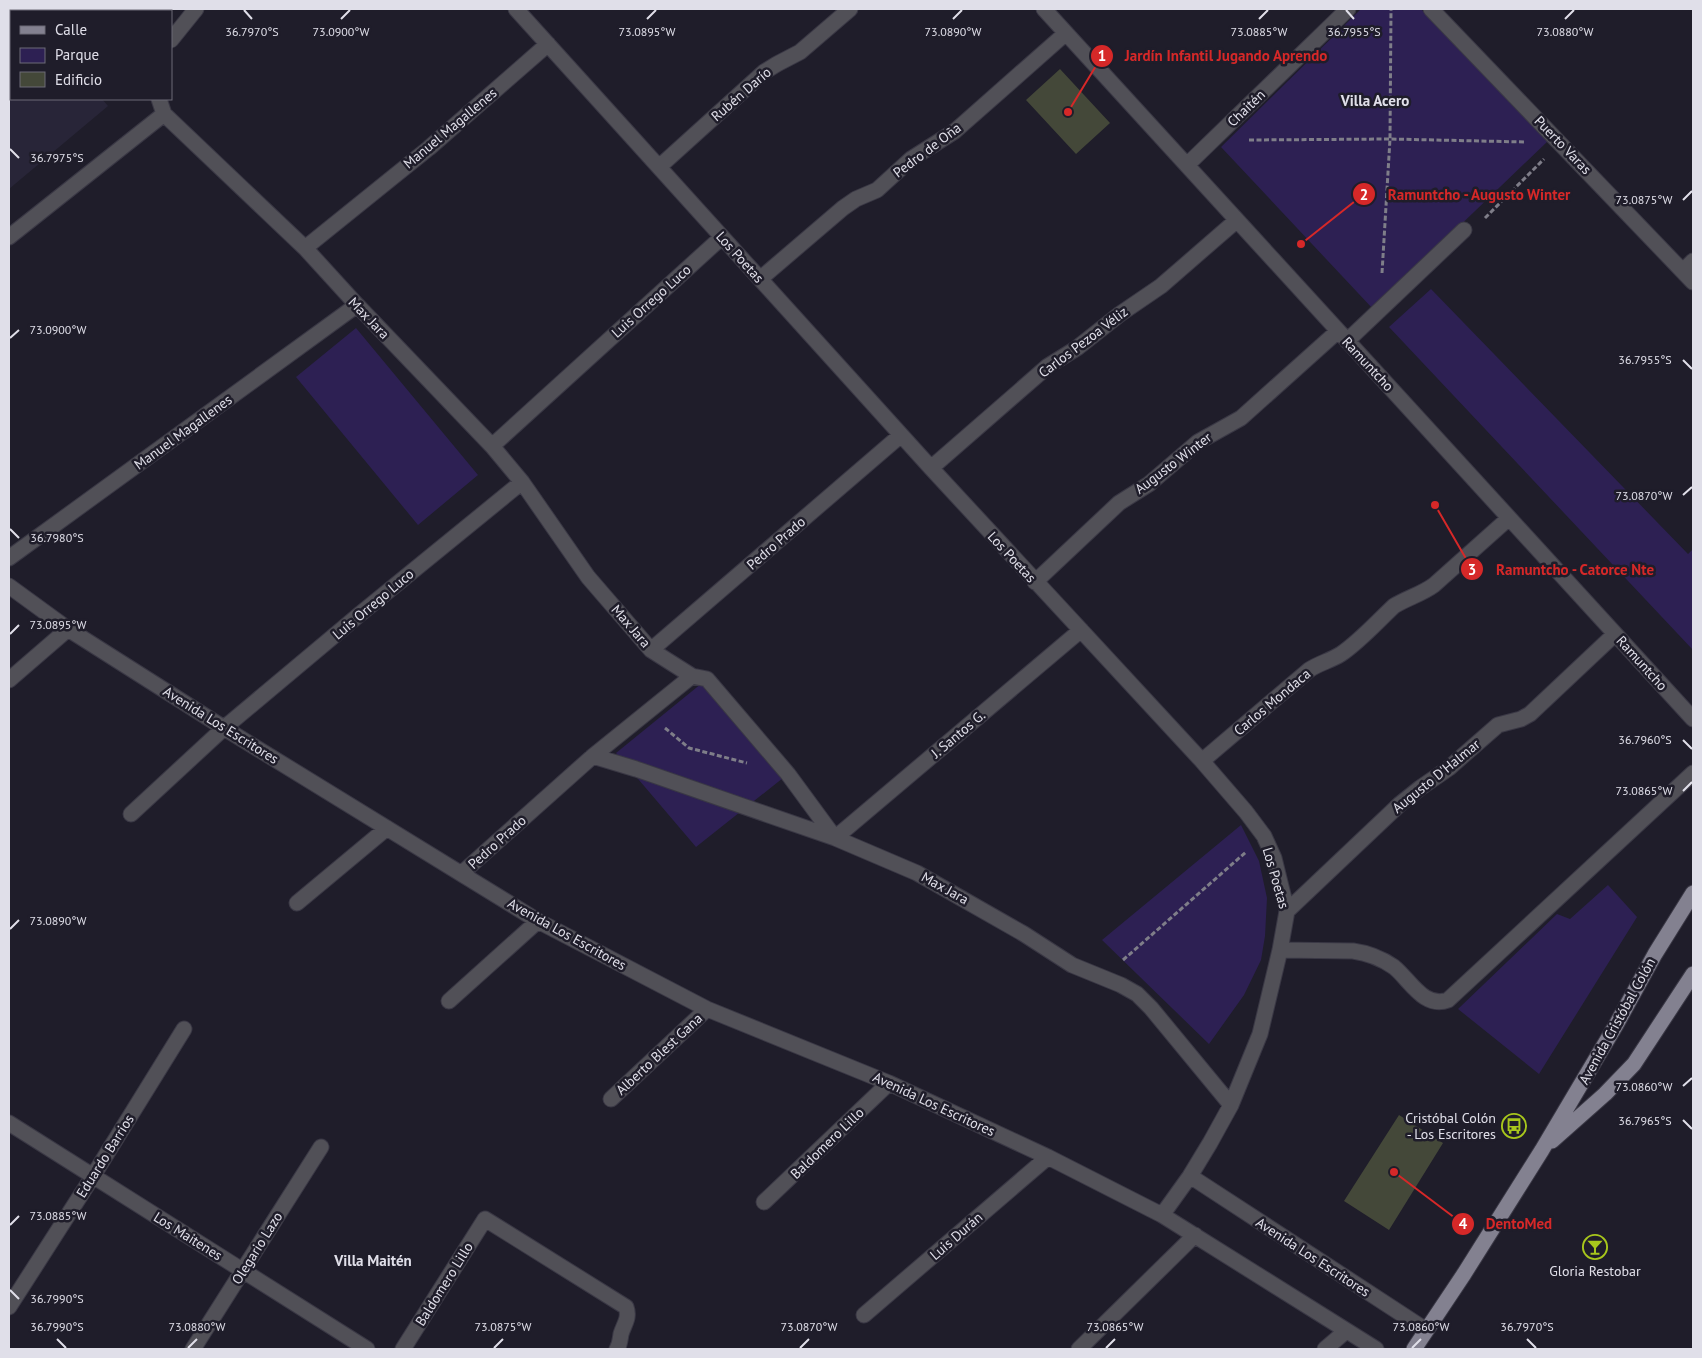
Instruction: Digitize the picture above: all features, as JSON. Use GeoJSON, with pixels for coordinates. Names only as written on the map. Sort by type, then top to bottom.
{"type":"FeatureCollection","features":[{"type":"Feature","properties":{"kind":"main road","name":"Avenida Cristóbal Colón"},"geometry":{"type":"LineString","coordinates":[[1414,1349],[1542,1150],[1616,1025],[1654,954],[1693,893]]}},
{"type":"Feature","properties":{"kind":"main road","name":"Avenida Cristóbal Colón"},"geometry":{"type":"LineString","coordinates":[[1542,1150],[1605,1094],[1634,1064],[1693,974]]}},
{"type":"Feature","properties":{"kind":"street"},"geometry":{"type":"LineString","coordinates":[[172,39],[196,9]]}},
{"type":"Feature","properties":{"kind":"street","name":"Los Poetas"},"geometry":{"type":"LineString","coordinates":[[516,9],[930,468],[1202,761],[1264,836],[1274,858],[1287,911],[1280,950],[1260,1034],[1231,1105],[1190,1176]]}},
{"type":"Feature","properties":{"kind":"street","name":"Rubén Darío"},"geometry":{"type":"LineString","coordinates":[[659,167],[764,72],[800,52],[850,9]]}},
{"type":"Feature","properties":{"kind":"street","name":"Ramuntcho"},"geometry":{"type":"LineString","coordinates":[[1044,9],[1693,719]]}},
{"type":"Feature","properties":{"kind":"street","name":"Chaitén"},"geometry":{"type":"LineString","coordinates":[[1187,165],[1348,9]]}},
{"type":"Feature","properties":{"kind":"street","name":"Puerto Varas"},"geometry":{"type":"LineString","coordinates":[[1431,9],[1561,143],[1690,271]]}},
{"type":"Feature","properties":{"kind":"street","name":"Pedro de Oña"},"geometry":{"type":"LineString","coordinates":[[760,279],[843,208],[856,199],[877,190],[911,160],[955,130],[1066,33]]}},
{"type":"Feature","properties":{"kind":"street","name":"Manuel Magallenes"},"geometry":{"type":"LineString","coordinates":[[304,248],[429,148],[548,44]]}},
{"type":"Feature","properties":{"kind":"street"},"geometry":{"type":"LineString","coordinates":[[9,237],[164,114],[160,100]]}},
{"type":"Feature","properties":{"kind":"street","name":"Max Jara"},"geometry":{"type":"LineString","coordinates":[[164,114],[304,248],[492,446],[522,482],[588,577],[651,650],[692,676],[707,679],[788,774],[835,838],[917,873],[1024,934],[1072,965],[1121,984],[1137,994],[1151,1008],[1231,1105]]}},
{"type":"Feature","properties":{"kind":"street","name":"Carlos Pezoa Véliz"},"geometry":{"type":"LineString","coordinates":[[930,468],[1048,366],[1076,348],[1167,281],[1237,220]]}},
{"type":"Feature","properties":{"kind":"street","name":"Augusto Winter"},"geometry":{"type":"LineString","coordinates":[[1035,582],[1119,503],[1160,476],[1198,442],[1241,418],[1380,308],[1464,230]]}},
{"type":"Feature","properties":{"kind":"street","name":"Luis Orrego Luco"},"geometry":{"type":"LineString","coordinates":[[492,446],[722,236]]}},
{"type":"Feature","properties":{"kind":"street","name":"Manuel Magallenes"},"geometry":{"type":"LineString","coordinates":[[9,558],[357,305]]}},
{"type":"Feature","properties":{"kind":"street","name":"Pedro Prado"},"geometry":{"type":"LineString","coordinates":[[651,650],[901,435]]}},
{"type":"Feature","properties":{"kind":"street","name":"Luis Orrego Luco"},"geometry":{"type":"LineString","coordinates":[[131,814],[224,728],[522,482]]}},
{"type":"Feature","properties":{"kind":"street","name":"Carlos Mondaca"},"geometry":{"type":"LineString","coordinates":[[1202,761],[1309,670],[1342,654],[1394,606],[1403,600],[1417,596],[1434,585],[1509,518]]}},
{"type":"Feature","properties":{"kind":"street","name":"Avenida Los Escritores"},"geometry":{"type":"LineString","coordinates":[[9,586],[68,629],[224,728],[538,921],[707,1008],[889,1083],[1048,1157],[1162,1215],[1376,1349]]}},
{"type":"Feature","properties":{"kind":"street"},"geometry":{"type":"LineString","coordinates":[[9,680],[68,629]]}},
{"type":"Feature","properties":{"kind":"street","name":"J. Santos G."},"geometry":{"type":"LineString","coordinates":[[835,838],[1081,630]]}},
{"type":"Feature","properties":{"kind":"street","name":"Augusto D'Halmar"},"geometry":{"type":"LineString","coordinates":[[1287,911],[1400,804],[1449,768],[1498,726],[1521,719],[1530,714],[1615,634]]}},
{"type":"Feature","properties":{"kind":"street","name":"Pedro Prado"},"geometry":{"type":"LineString","coordinates":[[462,873],[593,756],[692,676]]}},
{"type":"Feature","properties":{"kind":"street"},"geometry":{"type":"LineString","coordinates":[[593,756],[835,838]]}},
{"type":"Feature","properties":{"kind":"street"},"geometry":{"type":"LineString","coordinates":[[1280,950],[1353,951],[1376,956],[1395,968],[1430,1001],[1442,1003],[1448,1000],[1693,773]]}},
{"type":"Feature","properties":{"kind":"street"},"geometry":{"type":"LineString","coordinates":[[297,903],[387,828]]}},
{"type":"Feature","properties":{"kind":"street"},"geometry":{"type":"LineString","coordinates":[[448,1002],[538,921]]}},
{"type":"Feature","properties":{"kind":"street","name":"Alberto Blest Gana"},"geometry":{"type":"LineString","coordinates":[[611,1099],[707,1008]]}},
{"type":"Feature","properties":{"kind":"street","name":"Eduardo Barrios"},"geometry":{"type":"LineString","coordinates":[[9,1308],[184,1028]]}},
{"type":"Feature","properties":{"kind":"street","name":"Baldomero Lillo"},"geometry":{"type":"LineString","coordinates":[[764,1202],[889,1083]]}},
{"type":"Feature","properties":{"kind":"street","name":"Los Maitenes"},"geometry":{"type":"LineString","coordinates":[[9,1123],[367,1349]]}},
{"type":"Feature","properties":{"kind":"street","name":"Olegario Lazo"},"geometry":{"type":"LineString","coordinates":[[192,1349],[321,1148]]}},
{"type":"Feature","properties":{"kind":"street","name":"Luis Durán"},"geometry":{"type":"LineString","coordinates":[[864,1315],[1048,1157]]}},
{"type":"Feature","properties":{"kind":"street"},"geometry":{"type":"LineString","coordinates":[[1162,1215],[1190,1176]]}},
{"type":"Feature","properties":{"kind":"street","name":"Avenida Los Escritores"},"geometry":{"type":"LineString","coordinates":[[1190,1176],[1426,1330]]}},
{"type":"Feature","properties":{"kind":"street","name":"Baldomero Lillo"},"geometry":{"type":"LineString","coordinates":[[403,1349],[486,1219],[626,1307],[628,1318],[621,1334],[619,1346]]}},
{"type":"Feature","properties":{"kind":"street"},"geometry":{"type":"LineString","coordinates":[[1079,1349],[1195,1235]]}},
{"type":"Feature","properties":{"kind":"street"},"geometry":{"type":"LineString","coordinates":[[1325,1349],[1346,1331]]}},
{"type":"Feature","properties":{"kind":"path"},"geometry":{"type":"LineString","coordinates":[[1380,308],[1390,139],[1391,9]]}},
{"type":"Feature","properties":{"kind":"path"},"geometry":{"type":"LineString","coordinates":[[1212,140],[1390,139],[1561,143]]}},
{"type":"Feature","properties":{"kind":"path"},"geometry":{"type":"LineString","coordinates":[[648,713],[689,748],[788,774]]}},
{"type":"Feature","properties":{"kind":"path"},"geometry":{"type":"LineString","coordinates":[[1104,977],[1264,836]]}},
{"type":"Feature","properties":{"kind":"shaded area"},"geometry":{"type":"Polygon","coordinates":[[[9,9],[24,9],[10,10],[10,100],[103,100],[108,106],[9,189],[9,9]]]}},
{"type":"Feature","properties":{"kind":"green space"},"geometry":{"type":"Polygon","coordinates":[[[1361,9],[1421,9],[1548,141],[1373,309],[1221,147],[1361,9]]]}},
{"type":"Feature","properties":{"kind":"green space"},"geometry":{"type":"Polygon","coordinates":[[[1431,289],[1688,554],[1693,549],[1693,650],[1389,327],[1431,289]]]}},
{"type":"Feature","properties":{"kind":"green space"},"geometry":{"type":"Polygon","coordinates":[[[356,328],[478,475],[418,525],[296,377],[356,328]]]}},
{"type":"Feature","properties":{"kind":"green space"},"geometry":{"type":"Polygon","coordinates":[[[707,679],[788,774],[696,847],[616,753],[707,679]]]}},
{"type":"Feature","properties":{"kind":"green space"},"geometry":{"type":"Polygon","coordinates":[[[1241,825],[1259,861],[1267,898],[1265,936],[1261,960],[1244,995],[1209,1044],[1102,940],[1241,825]]]}},
{"type":"Feature","properties":{"kind":"green space"},"geometry":{"type":"Polygon","coordinates":[[[1608,885],[1637,917],[1539,1074],[1458,1009],[1557,914],[1570,919],[1608,885]]]}},
{"type":"Feature","properties":{"kind":"building"},"geometry":{"type":"Polygon","coordinates":[[[1060,69],[1110,123],[1076,154],[1026,100],[1060,69]]]}},
{"type":"Feature","properties":{"kind":"building"},"geometry":{"type":"Polygon","coordinates":[[[1399,1115],[1443,1143],[1389,1230],[1344,1201],[1399,1115]]]}},
{"type":"Feature","properties":{"kind":"place","name":"Jardín Infantil Jugando Aprendo"},"geometry":{"type":"Point","coordinates":[1068,112]}},
{"type":"Feature","properties":{"kind":"place","name":"Ramuntcho - Augusto Winter"},"geometry":{"type":"Point","coordinates":[1301,244]}},
{"type":"Feature","properties":{"kind":"place","name":"Ramuntcho - Catorce Nte"},"geometry":{"type":"Point","coordinates":[1435,505]}},
{"type":"Feature","properties":{"kind":"place","name":"Cristóbal Colón - Los Escritores"},"geometry":{"type":"Point","coordinates":[1514,1126]}},
{"type":"Feature","properties":{"kind":"place","name":"DentoMed"},"geometry":{"type":"Point","coordinates":[1394,1172]}},
{"type":"Feature","properties":{"kind":"place","name":"Gloria Restobar"},"geometry":{"type":"Point","coordinates":[1595,1247]}},
{"type":"Feature","properties":{"kind":"district","name":"Villa Acero"},"geometry":{"type":"Point","coordinates":[1375,100]}},
{"type":"Feature","properties":{"kind":"district","name":"Villa Maitén"},"geometry":{"type":"Point","coordinates":[373,1260]}}]}
